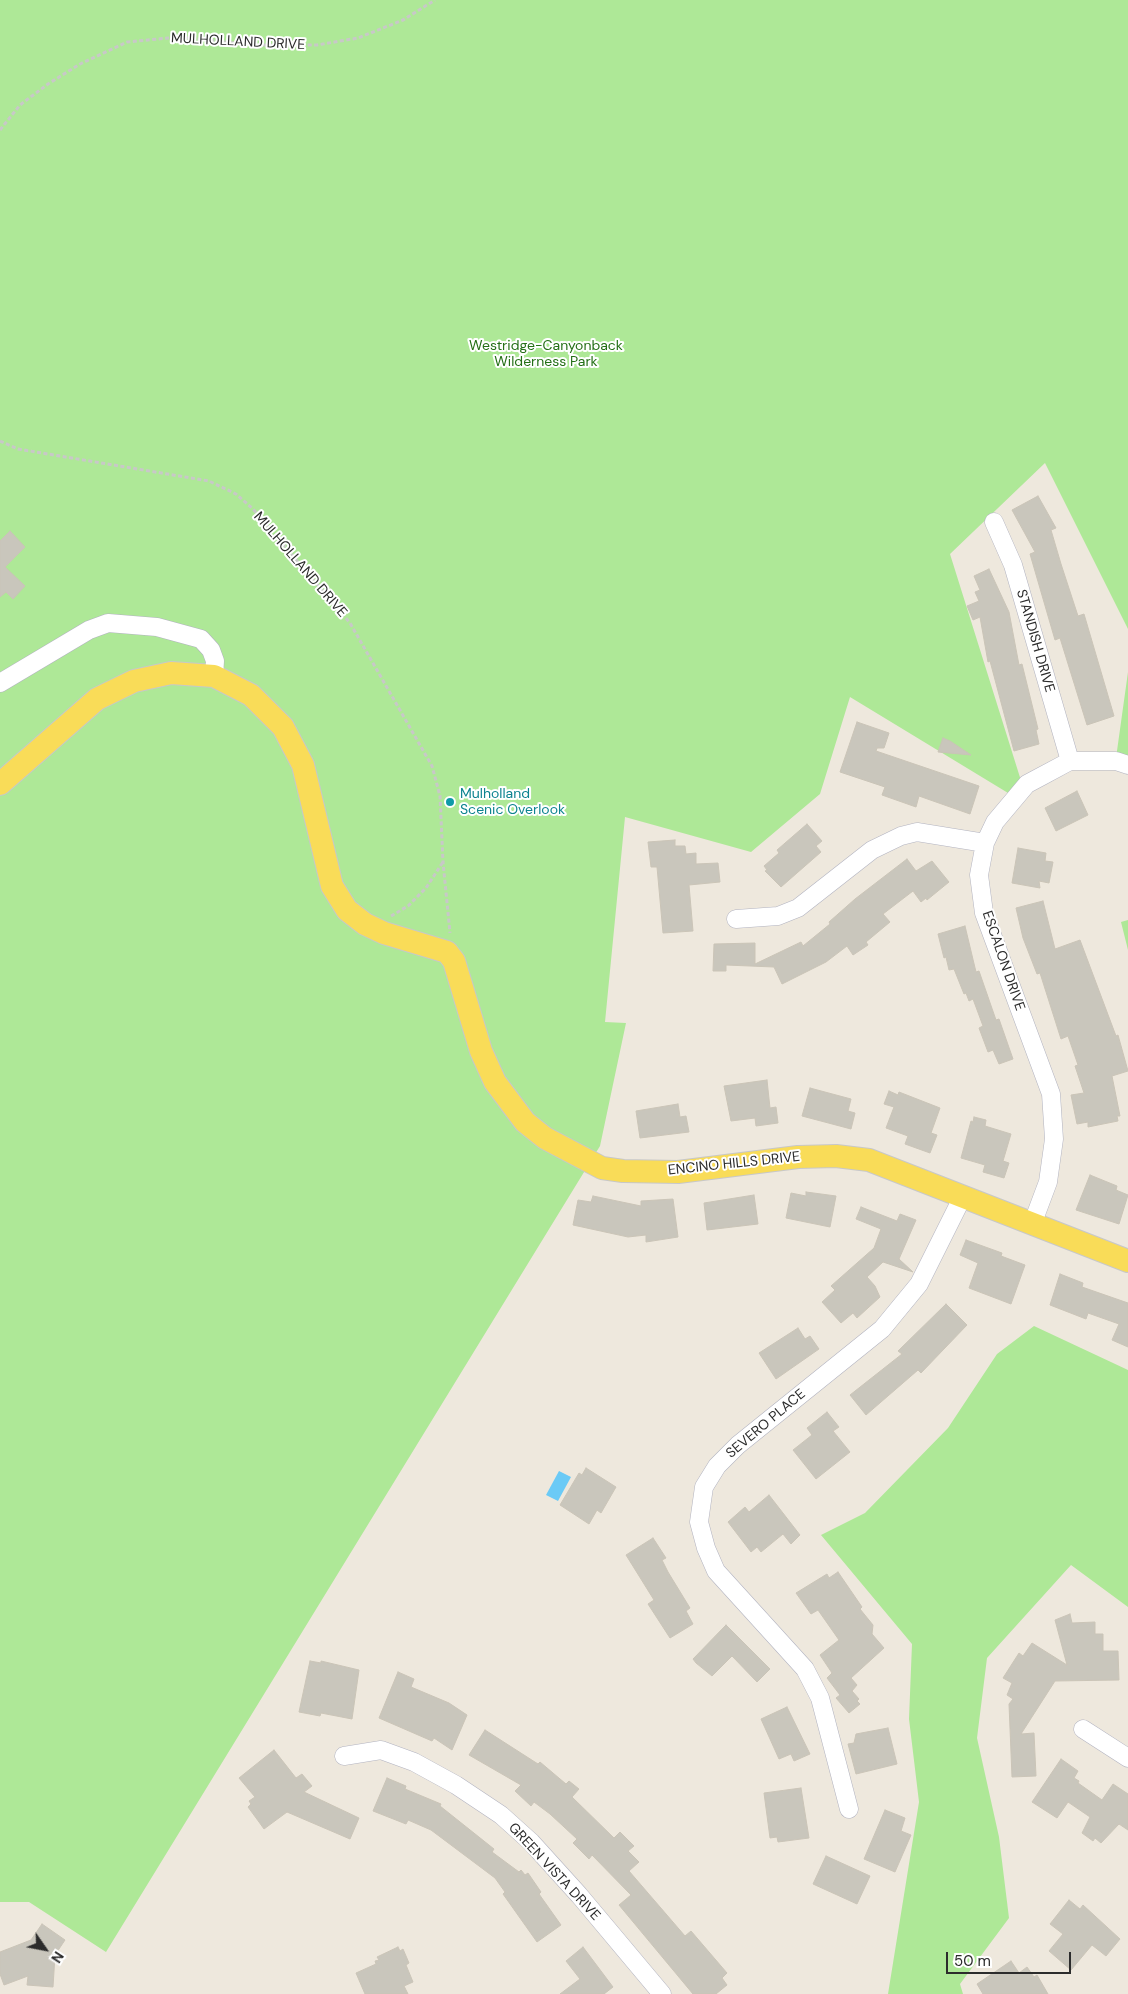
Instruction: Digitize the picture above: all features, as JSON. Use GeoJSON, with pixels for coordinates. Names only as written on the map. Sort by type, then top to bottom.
{"type":"FeatureCollection","features":[{"type":"Feature","properties":{"kind":"main road"},"geometry":{"type":"LineString","coordinates":[[0,784],[97,699],[134,682],[171,673],[214,676],[250,695],[283,727],[303,765],[332,886],[347,910],[365,924],[384,933],[446,952]]}},
{"type":"Feature","properties":{"kind":"main road","name":"ENCINO HILLS DRIVE"},"geometry":{"type":"LineString","coordinates":[[446,952],[458,971],[481,1051],[495,1082],[525,1122],[545,1138],[581,1160],[602,1168],[678,1172],[798,1157],[836,1156],[869,1160],[1033,1222],[1128,1261]]}},
{"type":"Feature","properties":{"kind":"street","name":"STANDISH DRIVE"},"geometry":{"type":"LineString","coordinates":[[994,522],[1013,565],[1070,761]]}},
{"type":"Feature","properties":{"kind":"street"},"geometry":{"type":"LineString","coordinates":[[0,683],[89,630],[108,623],[126,622],[157,626],[201,639],[211,650],[215,661],[214,676]]}},
{"type":"Feature","properties":{"kind":"street","name":"ESCALON DRIVE"},"geometry":{"type":"LineString","coordinates":[[1033,1222],[1048,1182],[1054,1139],[1051,1094],[984,912],[979,875],[985,843],[995,822],[1027,784],[1070,761],[1116,761],[1128,765]]}},
{"type":"Feature","properties":{"kind":"street"},"geometry":{"type":"LineString","coordinates":[[736,919],[778,916],[798,908],[872,850],[901,836],[917,832],[985,843]]}},
{"type":"Feature","properties":{"kind":"street","name":"SEVERO PLACE"},"geometry":{"type":"LineString","coordinates":[[849,1809],[820,1698],[805,1669],[716,1572],[706,1548],[699,1522],[704,1487],[718,1466],[738,1444],[882,1329],[919,1284],[964,1196]]}},
{"type":"Feature","properties":{"kind":"street"},"geometry":{"type":"LineString","coordinates":[[1083,1729],[1128,1758]]}},
{"type":"Feature","properties":{"kind":"street","name":"GREEN VISTA DRIVE"},"geometry":{"type":"LineString","coordinates":[[344,1756],[381,1750],[414,1762],[456,1785],[501,1815],[531,1842],[579,1895],[662,1994]]}},
{"type":"Feature","properties":{"kind":"path","name":"MULHOLLAND DRIVE"},"geometry":{"type":"LineString","coordinates":[[0,130],[20,105],[48,84],[80,64],[127,42],[179,37],[253,45],[316,46],[358,38],[403,20],[435,0]]}},
{"type":"Feature","properties":{"kind":"path","name":"MULHOLLAND DRIVE"},"geometry":{"type":"LineString","coordinates":[[0,441],[18,449],[209,481],[236,494],[253,509],[350,623],[432,766],[440,796],[443,862],[452,946],[446,952]]}},
{"type":"Feature","properties":{"kind":"path"},"geometry":{"type":"LineString","coordinates":[[365,924],[379,923],[408,906],[426,888],[443,862]]}},
{"type":"Feature","properties":{"kind":"green space","name":"Westridge-Canyonback Wilderness Park"},"geometry":{"type":"Polygon","coordinates":[[[0,0],[1128,0],[1128,629],[1045,463],[950,554],[1023,787],[1013,796],[850,697],[820,794],[751,852],[625,817],[605,1022],[626,1023],[600,1146],[106,1952],[29,1902],[0,1902],[0,0]]]}},
{"type":"Feature","properties":{"kind":"green space"},"geometry":{"type":"Polygon","coordinates":[[[1128,672],[1128,763],[1116,758],[1128,672]]]}},
{"type":"Feature","properties":{"kind":"green space"},"geometry":{"type":"Polygon","coordinates":[[[1128,920],[1128,950],[1121,922],[1128,920]]]}},
{"type":"Feature","properties":{"kind":"green space"},"geometry":{"type":"Polygon","coordinates":[[[1034,1326],[1128,1370],[1128,1607],[1071,1565],[987,1658],[977,1738],[999,1837],[1009,1918],[960,1984],[963,1994],[888,1994],[919,1802],[909,1719],[912,1644],[821,1535],[865,1513],[948,1428],[997,1354],[1034,1326]]]}},
{"type":"Feature","properties":{"kind":"water"},"geometry":{"type":"Polygon","coordinates":[[[559,1471],[571,1477],[558,1501],[546,1495],[559,1471]]]}},
{"type":"Feature","properties":{"kind":"building"},"geometry":{"type":"Polygon","coordinates":[[[1038,496],[1056,528],[1051,530],[1061,564],[1078,616],[1084,614],[1114,716],[1087,725],[1060,638],[1055,640],[1030,554],[1035,552],[1012,510],[1038,496]]]}},
{"type":"Feature","properties":{"kind":"building"},"geometry":{"type":"Polygon","coordinates":[[[10,531],[25,547],[5,567],[25,586],[13,599],[6,592],[0,597],[0,541],[10,531]]]}},
{"type":"Feature","properties":{"kind":"building"},"geometry":{"type":"Polygon","coordinates":[[[989,569],[1009,612],[1019,665],[1022,664],[1038,729],[1036,730],[1039,744],[1014,751],[990,661],[988,662],[980,617],[973,620],[967,606],[979,601],[975,592],[980,590],[974,576],[989,569]]]}},
{"type":"Feature","properties":{"kind":"building"},"geometry":{"type":"Polygon","coordinates":[[[857,722],[889,733],[884,748],[877,748],[876,751],[979,786],[970,814],[919,796],[916,807],[882,795],[885,787],[840,772],[857,722]]]}},
{"type":"Feature","properties":{"kind":"building"},"geometry":{"type":"Polygon","coordinates":[[[943,738],[950,741],[971,755],[938,752],[943,738]]]}},
{"type":"Feature","properties":{"kind":"building"},"geometry":{"type":"Polygon","coordinates":[[[1077,791],[1088,815],[1056,831],[1045,808],[1077,791]]]}},
{"type":"Feature","properties":{"kind":"building"},"geometry":{"type":"Polygon","coordinates":[[[807,824],[822,841],[816,846],[821,852],[781,887],[765,871],[767,870],[764,866],[779,853],[777,850],[807,824]]]}},
{"type":"Feature","properties":{"kind":"building"},"geometry":{"type":"Polygon","coordinates":[[[675,840],[675,846],[685,846],[686,854],[696,853],[696,864],[718,863],[720,882],[689,885],[693,931],[663,933],[657,867],[651,867],[648,842],[675,840]]]}},
{"type":"Feature","properties":{"kind":"building"},"geometry":{"type":"Polygon","coordinates":[[[1018,848],[1046,853],[1045,861],[1053,862],[1049,883],[1039,881],[1040,888],[1012,883],[1018,848]]]}},
{"type":"Feature","properties":{"kind":"building"},"geometry":{"type":"Polygon","coordinates":[[[907,859],[916,871],[932,861],[949,882],[927,900],[926,898],[921,902],[913,891],[883,914],[890,922],[866,942],[868,945],[853,955],[847,946],[826,962],[782,984],[774,967],[726,965],[726,971],[713,971],[714,944],[755,943],[755,964],[801,942],[803,946],[830,924],[829,922],[855,899],[907,859]]]}},
{"type":"Feature","properties":{"kind":"building"},"geometry":{"type":"Polygon","coordinates":[[[1043,901],[1055,949],[1080,940],[1116,1036],[1118,1035],[1128,1071],[1112,1076],[1120,1116],[1117,1116],[1118,1121],[1088,1127],[1088,1122],[1077,1124],[1071,1095],[1084,1093],[1075,1066],[1078,1065],[1068,1036],[1061,1039],[1040,973],[1037,974],[1023,938],[1016,908],[1043,901]]]}},
{"type":"Feature","properties":{"kind":"building"},"geometry":{"type":"Polygon","coordinates":[[[965,926],[976,972],[979,971],[996,1020],[999,1019],[1013,1059],[999,1064],[993,1050],[988,1052],[979,1028],[983,1026],[973,999],[969,1001],[966,993],[964,994],[954,969],[949,970],[938,934],[965,926]]]}},
{"type":"Feature","properties":{"kind":"building"},"geometry":{"type":"Polygon","coordinates":[[[767,1080],[770,1108],[776,1107],[778,1123],[756,1126],[755,1118],[731,1121],[724,1086],[767,1080]]]}},
{"type":"Feature","properties":{"kind":"building"},"geometry":{"type":"Polygon","coordinates":[[[810,1088],[851,1099],[848,1111],[855,1113],[851,1129],[802,1116],[810,1088]]]}},
{"type":"Feature","properties":{"kind":"building"},"geometry":{"type":"Polygon","coordinates":[[[889,1091],[898,1095],[899,1092],[940,1108],[931,1133],[937,1135],[930,1153],[905,1144],[908,1136],[886,1128],[894,1107],[884,1104],[889,1091]]]}},
{"type":"Feature","properties":{"kind":"building"},"geometry":{"type":"Polygon","coordinates":[[[678,1104],[680,1117],[686,1116],[689,1132],[640,1138],[636,1111],[678,1104]]]}},
{"type":"Feature","properties":{"kind":"building"},"geometry":{"type":"Polygon","coordinates":[[[974,1117],[986,1120],[985,1126],[1011,1134],[1003,1161],[1009,1163],[1004,1178],[983,1172],[985,1165],[961,1158],[971,1121],[973,1122],[974,1117]]]}},
{"type":"Feature","properties":{"kind":"building"},"geometry":{"type":"Polygon","coordinates":[[[1090,1175],[1117,1186],[1116,1190],[1128,1195],[1119,1224],[1076,1210],[1090,1175]]]}},
{"type":"Feature","properties":{"kind":"building"},"geometry":{"type":"Polygon","coordinates":[[[806,1192],[836,1196],[830,1227],[786,1218],[791,1193],[806,1196],[806,1192]]]}},
{"type":"Feature","properties":{"kind":"building"},"geometry":{"type":"Polygon","coordinates":[[[754,1195],[758,1224],[707,1230],[704,1203],[754,1195]]]}},
{"type":"Feature","properties":{"kind":"building"},"geometry":{"type":"Polygon","coordinates":[[[593,1196],[641,1206],[641,1201],[673,1199],[678,1237],[646,1242],[646,1235],[628,1237],[573,1225],[578,1200],[591,1202],[593,1196]]]}},
{"type":"Feature","properties":{"kind":"building"},"geometry":{"type":"Polygon","coordinates":[[[861,1207],[897,1221],[900,1214],[916,1220],[899,1259],[913,1272],[883,1262],[867,1277],[875,1286],[880,1297],[857,1318],[853,1313],[841,1323],[822,1302],[835,1290],[831,1286],[874,1248],[881,1229],[856,1219],[861,1207]]]}},
{"type":"Feature","properties":{"kind":"building"},"geometry":{"type":"Polygon","coordinates":[[[966,1240],[1002,1253],[1001,1256],[1025,1265],[1011,1304],[969,1288],[978,1263],[960,1255],[966,1240]]]}},
{"type":"Feature","properties":{"kind":"building"},"geometry":{"type":"Polygon","coordinates":[[[1060,1274],[1083,1283],[1082,1287],[1128,1303],[1128,1347],[1112,1340],[1119,1324],[1088,1313],[1086,1319],[1050,1305],[1060,1274]]]}},
{"type":"Feature","properties":{"kind":"building"},"geometry":{"type":"Polygon","coordinates":[[[946,1304],[967,1325],[921,1373],[918,1370],[866,1415],[850,1395],[902,1354],[898,1351],[946,1304]]]}},
{"type":"Feature","properties":{"kind":"building"},"geometry":{"type":"Polygon","coordinates":[[[798,1328],[805,1339],[810,1336],[819,1349],[776,1379],[759,1353],[798,1328]]]}},
{"type":"Feature","properties":{"kind":"building"},"geometry":{"type":"Polygon","coordinates":[[[827,1412],[839,1427],[833,1431],[850,1452],[816,1479],[793,1450],[812,1435],[807,1428],[827,1412]]]}},
{"type":"Feature","properties":{"kind":"building"},"geometry":{"type":"Polygon","coordinates":[[[586,1468],[616,1487],[601,1513],[597,1510],[589,1524],[560,1505],[579,1473],[582,1475],[586,1468]]]}},
{"type":"Feature","properties":{"kind":"building"},"geometry":{"type":"Polygon","coordinates":[[[769,1495],[800,1535],[791,1544],[783,1534],[761,1552],[757,1547],[751,1552],[728,1522],[745,1507],[749,1512],[769,1495]]]}},
{"type":"Feature","properties":{"kind":"building"},"geometry":{"type":"Polygon","coordinates":[[[653,1538],[666,1558],[662,1560],[668,1572],[690,1608],[686,1611],[693,1624],[670,1638],[648,1604],[654,1600],[626,1555],[653,1538]]]}},
{"type":"Feature","properties":{"kind":"building"},"geometry":{"type":"Polygon","coordinates":[[[838,1572],[862,1607],[860,1609],[873,1625],[872,1634],[884,1648],[851,1678],[857,1685],[852,1691],[859,1699],[857,1701],[860,1704],[849,1713],[836,1698],[840,1695],[827,1678],[832,1673],[820,1655],[839,1640],[818,1610],[811,1614],[796,1593],[827,1574],[829,1578],[838,1572]]]}},
{"type":"Feature","properties":{"kind":"building"},"geometry":{"type":"Polygon","coordinates":[[[1070,1614],[1072,1623],[1095,1622],[1095,1634],[1103,1634],[1103,1651],[1118,1651],[1119,1680],[1055,1681],[1021,1734],[1034,1733],[1036,1776],[1012,1777],[1009,1704],[1013,1699],[1007,1695],[1012,1683],[1003,1678],[1019,1653],[1023,1656],[1032,1643],[1067,1665],[1055,1620],[1070,1614]]]}},
{"type":"Feature","properties":{"kind":"building"},"geometry":{"type":"Polygon","coordinates":[[[726,1625],[770,1669],[757,1682],[732,1656],[712,1676],[693,1659],[726,1625]]]}},
{"type":"Feature","properties":{"kind":"building"},"geometry":{"type":"Polygon","coordinates":[[[310,1661],[321,1663],[321,1661],[359,1670],[352,1719],[321,1713],[320,1716],[299,1712],[310,1661]]]}},
{"type":"Feature","properties":{"kind":"building"},"geometry":{"type":"Polygon","coordinates":[[[398,1672],[414,1679],[411,1687],[449,1703],[467,1715],[452,1750],[434,1738],[432,1741],[379,1718],[398,1672]]]}},
{"type":"Feature","properties":{"kind":"building"},"geometry":{"type":"Polygon","coordinates":[[[787,1707],[810,1754],[794,1761],[791,1754],[779,1759],[761,1719],[787,1707]]]}},
{"type":"Feature","properties":{"kind":"building"},"geometry":{"type":"Polygon","coordinates":[[[888,1728],[897,1764],[856,1774],[848,1744],[854,1743],[856,1734],[888,1728]]]}},
{"type":"Feature","properties":{"kind":"building"},"geometry":{"type":"Polygon","coordinates":[[[485,1730],[538,1764],[540,1762],[566,1784],[569,1781],[579,1789],[572,1797],[614,1838],[620,1832],[634,1846],[628,1851],[639,1862],[629,1871],[685,1936],[691,1931],[727,1973],[722,1978],[727,1985],[716,1994],[693,1994],[619,1905],[631,1895],[592,1855],[589,1859],[573,1843],[577,1839],[550,1814],[534,1802],[531,1806],[515,1791],[521,1785],[469,1755],[485,1730]]]}},
{"type":"Feature","properties":{"kind":"building"},"geometry":{"type":"Polygon","coordinates":[[[274,1750],[296,1778],[302,1774],[312,1786],[304,1792],[359,1818],[350,1839],[287,1812],[264,1829],[248,1807],[251,1804],[249,1801],[255,1797],[239,1778],[274,1750]]]}},
{"type":"Feature","properties":{"kind":"building"},"geometry":{"type":"Polygon","coordinates":[[[1061,1759],[1078,1771],[1074,1778],[1079,1781],[1078,1783],[1102,1800],[1113,1784],[1128,1794],[1128,1830],[1119,1824],[1101,1843],[1095,1838],[1093,1841],[1082,1833],[1090,1817],[1068,1802],[1057,1818],[1032,1802],[1061,1759]]]}},
{"type":"Feature","properties":{"kind":"building"},"geometry":{"type":"Polygon","coordinates":[[[387,1778],[406,1786],[405,1789],[441,1804],[440,1806],[494,1849],[492,1852],[519,1872],[521,1870],[525,1875],[528,1873],[541,1892],[539,1894],[561,1925],[537,1942],[503,1894],[505,1892],[495,1878],[431,1830],[408,1820],[406,1824],[373,1811],[387,1778]]]}},
{"type":"Feature","properties":{"kind":"building"},"geometry":{"type":"Polygon","coordinates":[[[801,1788],[809,1838],[778,1842],[777,1837],[770,1838],[764,1793],[801,1788]]]}},
{"type":"Feature","properties":{"kind":"building"},"geometry":{"type":"Polygon","coordinates":[[[885,1810],[905,1818],[901,1831],[911,1835],[895,1872],[864,1859],[885,1810]]]}},
{"type":"Feature","properties":{"kind":"building"},"geometry":{"type":"Polygon","coordinates":[[[826,1856],[870,1876],[857,1904],[813,1884],[826,1856]]]}},
{"type":"Feature","properties":{"kind":"building"},"geometry":{"type":"Polygon","coordinates":[[[1069,1900],[1080,1909],[1083,1905],[1120,1939],[1106,1956],[1092,1945],[1071,1970],[1049,1951],[1063,1934],[1050,1924],[1069,1900]]]}},
{"type":"Feature","properties":{"kind":"building"},"geometry":{"type":"Polygon","coordinates":[[[42,1924],[65,1940],[55,1955],[53,1987],[27,1985],[28,1976],[4,1985],[0,1974],[0,1952],[31,1940],[42,1924]]]}},
{"type":"Feature","properties":{"kind":"building"},"geometry":{"type":"Polygon","coordinates":[[[398,1947],[400,1951],[403,1949],[409,1963],[406,1965],[413,1982],[404,1986],[408,1994],[365,1994],[356,1973],[376,1964],[375,1961],[379,1960],[377,1957],[398,1947]]]}},
{"type":"Feature","properties":{"kind":"building"},"geometry":{"type":"Polygon","coordinates":[[[583,1947],[613,1987],[604,1994],[560,1994],[580,1979],[566,1961],[583,1947]]]}},
{"type":"Feature","properties":{"kind":"building"},"geometry":{"type":"Polygon","coordinates":[[[1011,1961],[1019,1973],[1027,1967],[1034,1977],[1037,1975],[1048,1994],[983,1994],[977,1984],[1011,1961]]]}},
{"type":"Feature","properties":{"kind":"place","name":"Mulholland Scenic Overlook"},"geometry":{"type":"Point","coordinates":[450,802]}}]}
